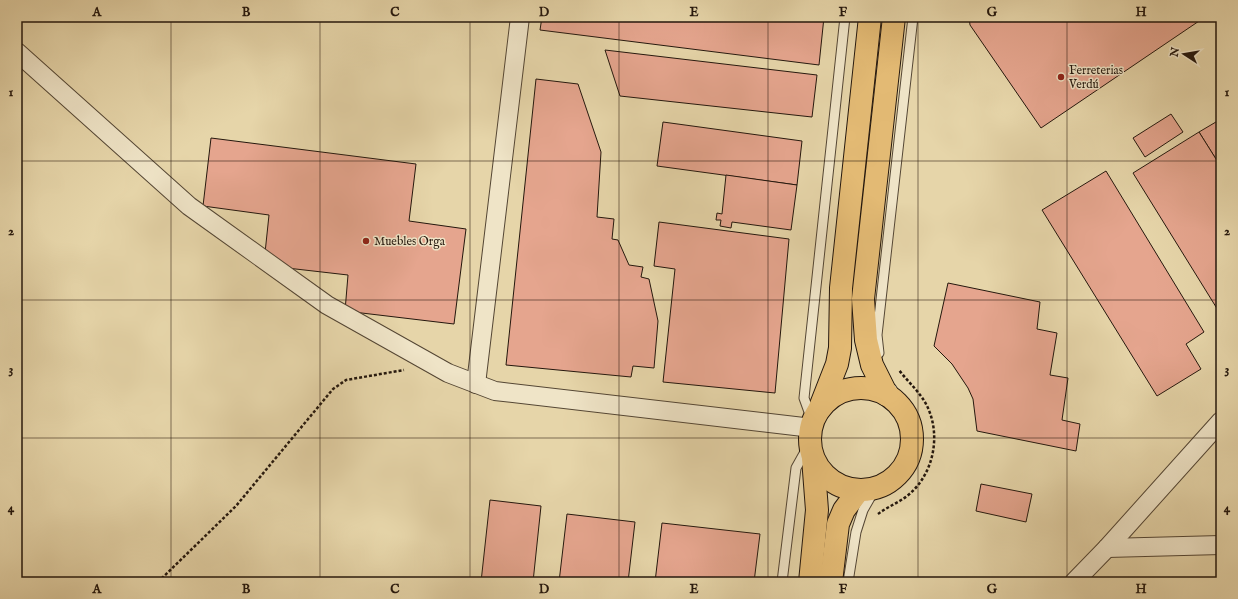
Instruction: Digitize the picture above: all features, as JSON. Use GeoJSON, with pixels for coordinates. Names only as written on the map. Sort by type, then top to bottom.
{"type":"FeatureCollection","features":[{"type":"Feature","properties":{"kind":"main road"},"geometry":{"type":"LineString","coordinates":[[810,582],[817,510],[814,432],[837,364],[840,348],[841,288],[870,17]]}},
{"type":"Feature","properties":{"kind":"main road"},"geometry":{"type":"LineString","coordinates":[[893,400],[873,389],[858,388],[843,392],[830,399],[814,432],[826,476],[847,488],[867,489],[890,481],[903,469],[910,453],[912,436],[908,419],[893,400],[872,365],[866,340],[863,299],[894,17]]}},
{"type":"Feature","properties":{"kind":"main road"},"geometry":{"type":"LineString","coordinates":[[831,582],[838,524],[844,510],[867,489]]}},
{"type":"Feature","properties":{"kind":"street"},"geometry":{"type":"LineString","coordinates":[[476,384],[520,17]]}},
{"type":"Feature","properties":{"kind":"street"},"geometry":{"type":"LineString","coordinates":[[17,52],[189,206],[327,305],[448,373],[495,391],[814,432]]}},
{"type":"Feature","properties":{"kind":"street"},"geometry":{"type":"LineString","coordinates":[[1074,582],[1107,548],[1221,421]]}},
{"type":"Feature","properties":{"kind":"street"},"geometry":{"type":"LineString","coordinates":[[1107,548],[1221,545]]}},
{"type":"Feature","properties":{"kind":"lane"},"geometry":{"type":"LineString","coordinates":[[782,582],[796,468],[814,432],[804,398],[845,17]]}},
{"type":"Feature","properties":{"kind":"lane"},"geometry":{"type":"LineString","coordinates":[[893,400],[883,369],[877,335],[913,17]]}},
{"type":"Feature","properties":{"kind":"lane"},"geometry":{"type":"LineString","coordinates":[[848,582],[867,489]]}},
{"type":"Feature","properties":{"kind":"path"},"geometry":{"type":"LineString","coordinates":[[158,582],[236,506],[333,389],[346,380],[377,376],[432,364]]}},
{"type":"Feature","properties":{"kind":"path"},"geometry":{"type":"LineString","coordinates":[[876,514],[912,491],[928,469],[934,448],[935,434],[931,415],[919,392],[896,366]]}},
{"type":"Feature","properties":{"kind":"building"},"geometry":{"type":"Polygon","coordinates":[[[542,17],[824,17],[819,65],[540,30],[542,17]]]}},
{"type":"Feature","properties":{"kind":"building","name":"Ferreterias Verdú"},"geometry":{"type":"Polygon","coordinates":[[[969,17],[1205,17],[1041,128],[970,25],[969,17]]]}},
{"type":"Feature","properties":{"kind":"building"},"geometry":{"type":"Polygon","coordinates":[[[605,50],[817,75],[812,117],[620,96],[605,50]]]}},
{"type":"Feature","properties":{"kind":"building"},"geometry":{"type":"Polygon","coordinates":[[[536,79],[578,84],[601,152],[597,217],[614,219],[612,239],[618,240],[629,265],[643,267],[641,277],[649,279],[658,321],[654,368],[633,366],[631,377],[506,365],[536,79]]]}},
{"type":"Feature","properties":{"kind":"building"},"geometry":{"type":"Polygon","coordinates":[[[1171,114],[1183,132],[1145,157],[1133,138],[1171,114]]]}},
{"type":"Feature","properties":{"kind":"building"},"geometry":{"type":"Polygon","coordinates":[[[1221,119],[1221,167],[1199,132],[1221,119]]]}},
{"type":"Feature","properties":{"kind":"building"},"geometry":{"type":"Polygon","coordinates":[[[663,122],[802,141],[797,185],[657,166],[663,122]]]}},
{"type":"Feature","properties":{"kind":"building"},"geometry":{"type":"Polygon","coordinates":[[[1199,132],[1221,167],[1221,315],[1133,173],[1199,132]]]}},
{"type":"Feature","properties":{"kind":"building","name":"Muebles Orga"},"geometry":{"type":"Polygon","coordinates":[[[211,138],[416,164],[409,221],[466,229],[454,324],[345,311],[348,275],[287,268],[265,253],[269,215],[203,206],[211,138]]]}},
{"type":"Feature","properties":{"kind":"building"},"geometry":{"type":"Polygon","coordinates":[[[1106,171],[1204,332],[1186,344],[1201,369],[1157,396],[1042,210],[1106,171]]]}},
{"type":"Feature","properties":{"kind":"building"},"geometry":{"type":"Polygon","coordinates":[[[726,175],[797,185],[791,230],[732,222],[731,228],[720,226],[721,220],[716,220],[717,213],[722,214],[726,175]]]}},
{"type":"Feature","properties":{"kind":"building"},"geometry":{"type":"Polygon","coordinates":[[[659,222],[789,239],[775,393],[663,382],[675,269],[654,266],[659,222]]]}},
{"type":"Feature","properties":{"kind":"building"},"geometry":{"type":"Polygon","coordinates":[[[948,283],[1040,302],[1037,329],[1057,333],[1050,375],[1068,378],[1062,420],[1080,424],[1076,451],[977,431],[973,399],[968,388],[952,364],[934,346],[948,283]]]}},
{"type":"Feature","properties":{"kind":"building"},"geometry":{"type":"Polygon","coordinates":[[[981,484],[1032,494],[1026,522],[976,511],[981,484]]]}},
{"type":"Feature","properties":{"kind":"building"},"geometry":{"type":"Polygon","coordinates":[[[490,500],[541,506],[533,582],[481,582],[490,500]]]}},
{"type":"Feature","properties":{"kind":"building"},"geometry":{"type":"Polygon","coordinates":[[[567,514],[635,522],[628,582],[559,582],[567,514]]]}},
{"type":"Feature","properties":{"kind":"building"},"geometry":{"type":"Polygon","coordinates":[[[662,523],[760,534],[754,582],[655,582],[662,523]]]}},
{"type":"Feature","properties":{"kind":"place","name":"Ferreterias Verdú"},"geometry":{"type":"Point","coordinates":[1061,77]}},
{"type":"Feature","properties":{"kind":"place","name":"Muebles Orga"},"geometry":{"type":"Point","coordinates":[366,241]}}]}
